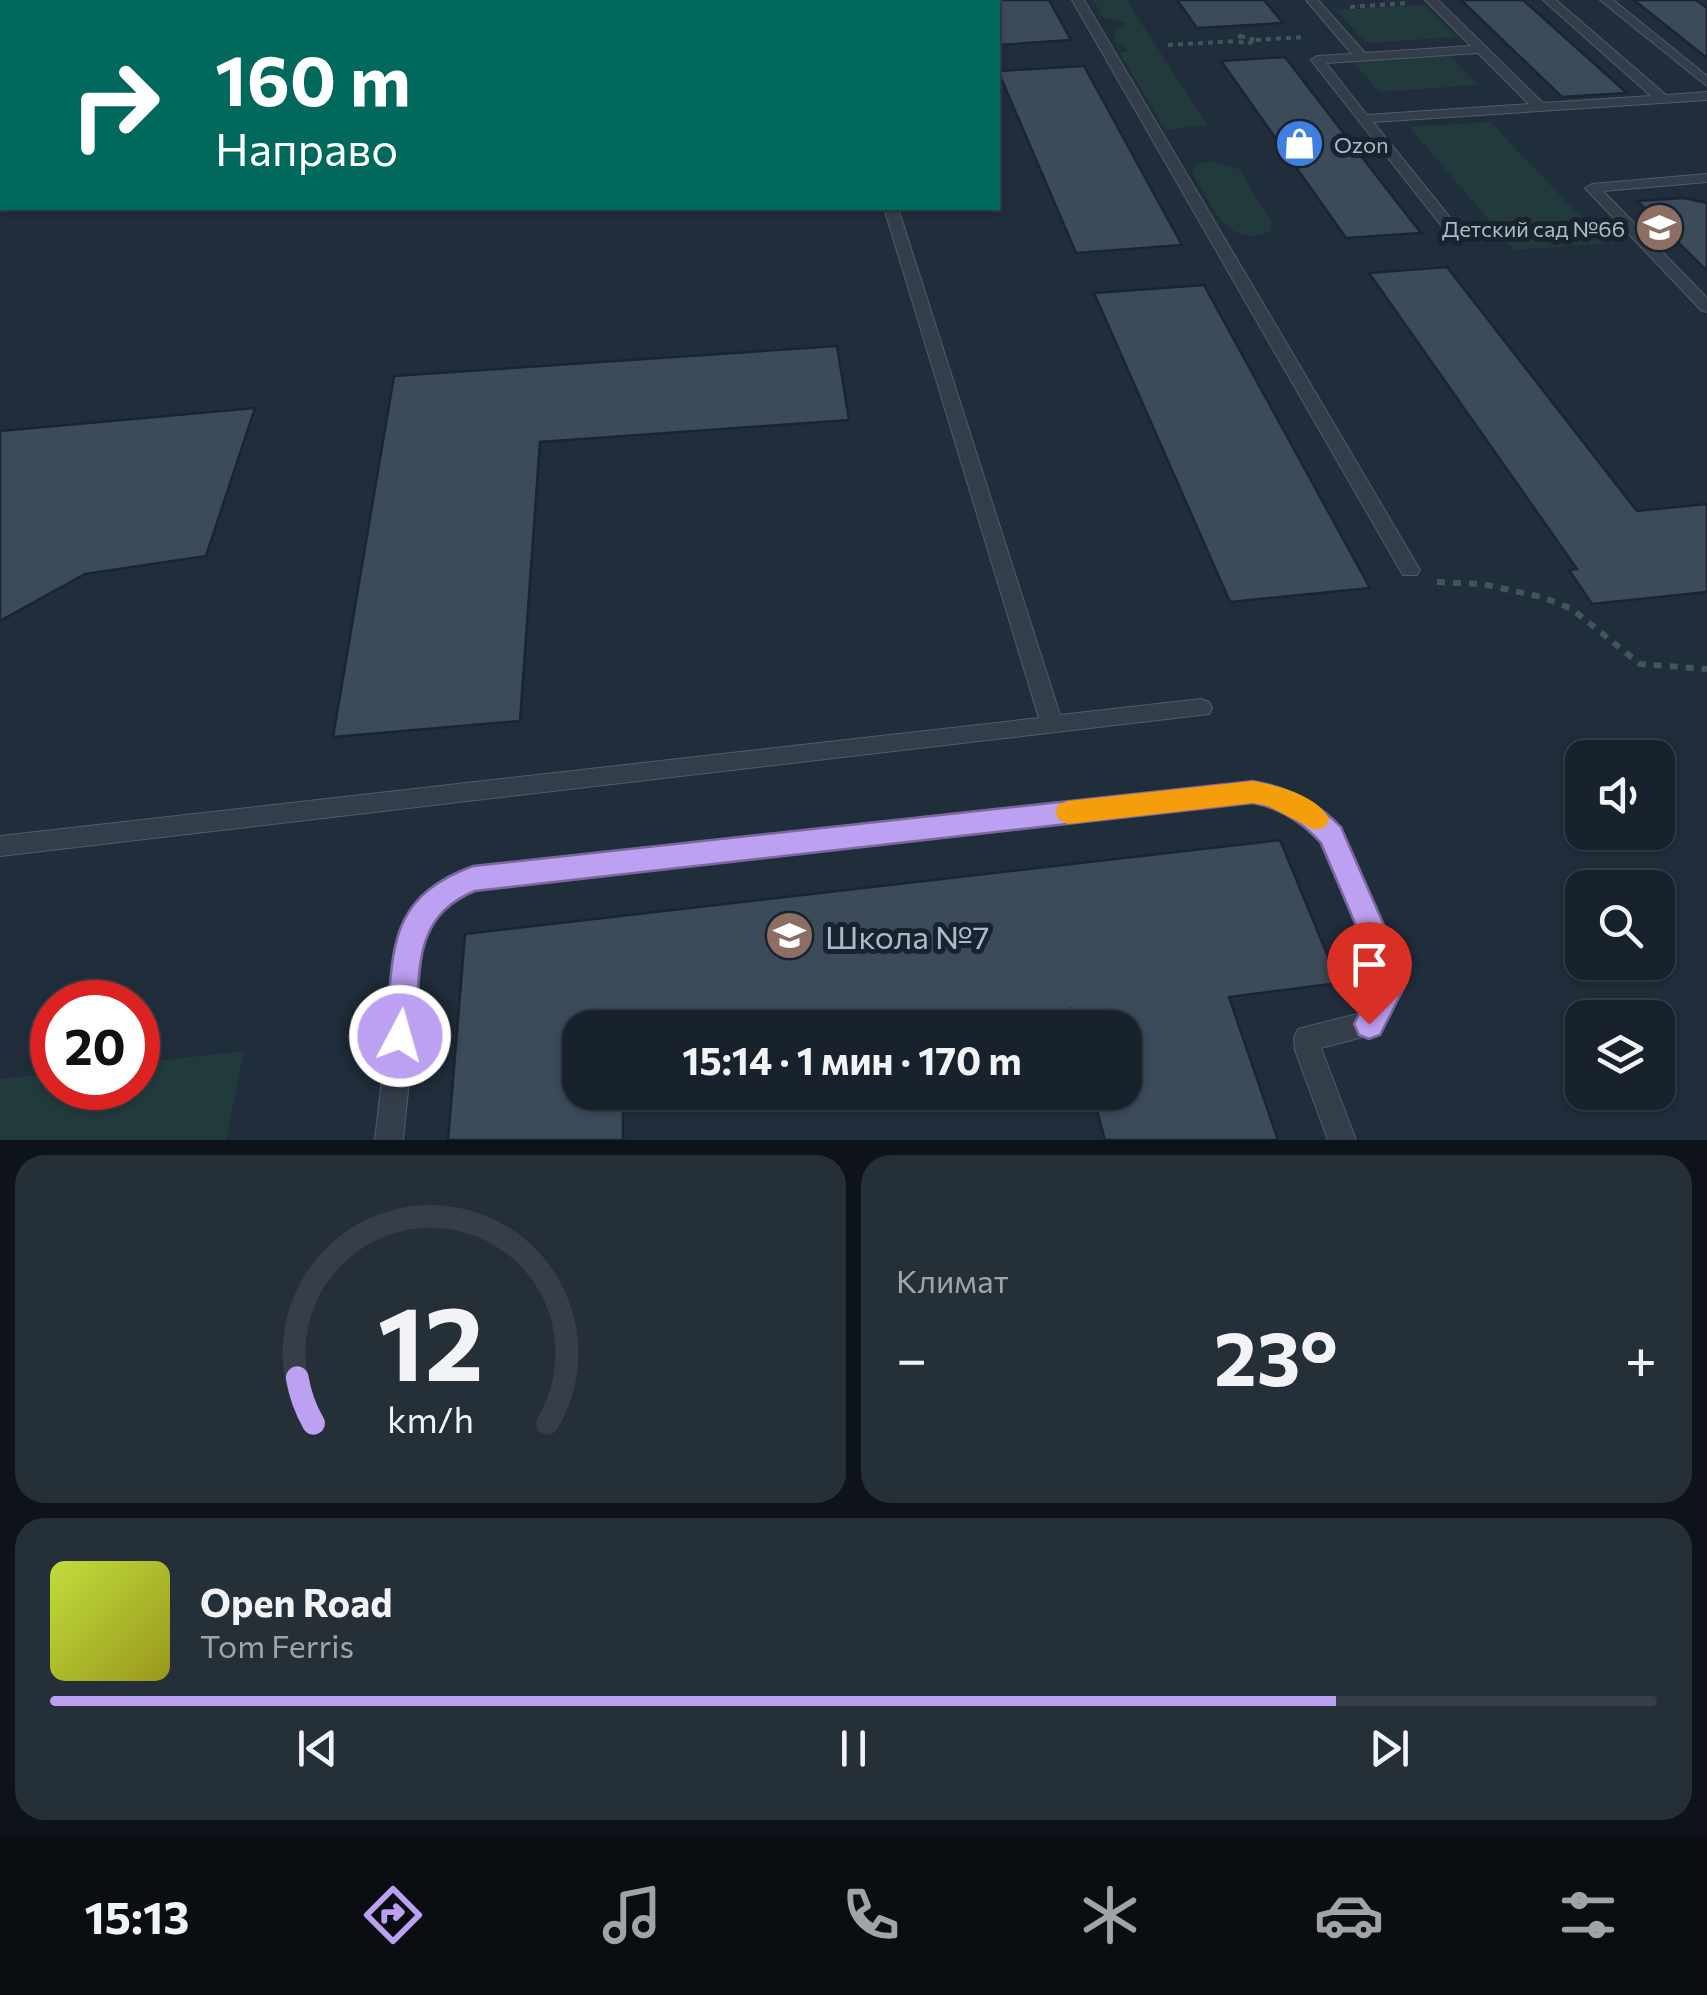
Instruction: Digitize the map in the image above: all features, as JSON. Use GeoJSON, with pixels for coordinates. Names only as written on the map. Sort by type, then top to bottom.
{"type":"FeatureCollection","features":[{"type":"Feature","properties":{"kind":"lane"},"geometry":{"type":"LineString","coordinates":[[1078,0],[1410,570]]}},
{"type":"Feature","properties":{"kind":"lane"},"geometry":{"type":"LineString","coordinates":[[1548,0],[1663,99]]}},
{"type":"Feature","properties":{"kind":"lane"},"geometry":{"type":"LineString","coordinates":[[1606,0],[1707,82]]}},
{"type":"Feature","properties":{"kind":"lane"},"geometry":{"type":"LineString","coordinates":[[1432,1],[1540,107]]}},
{"type":"Feature","properties":{"kind":"lane"},"geometry":{"type":"LineString","coordinates":[[1316,4],[1361,56]]}},
{"type":"Feature","properties":{"kind":"lane"},"geometry":{"type":"LineString","coordinates":[[1452,230],[1317,64],[1322,58],[1481,49]]}},
{"type":"Feature","properties":{"kind":"lane"},"geometry":{"type":"LineString","coordinates":[[1361,118],[1707,96]]}},
{"type":"Feature","properties":{"kind":"lane"},"geometry":{"type":"LineString","coordinates":[[1707,178],[1592,188],[1707,306]]}},
{"type":"Feature","properties":{"kind":"lane"},"geometry":{"type":"LineString","coordinates":[[892,210],[1052,724]]}},
{"type":"Feature","properties":{"kind":"lane"},"geometry":{"type":"LineString","coordinates":[[0,846],[1201,708]]}},
{"type":"Feature","properties":{"kind":"lane"},"geometry":{"type":"LineString","coordinates":[[388,1140],[412,932],[425,908],[448,889],[473,878],[1253,792],[1274,796],[1325,826],[1393,980],[1369,1024],[1307,1038],[1342,1140]]}},
{"type":"Feature","properties":{"kind":"path"},"geometry":{"type":"LineString","coordinates":[[1316,4],[1432,1]]}},
{"type":"Feature","properties":{"kind":"path"},"geometry":{"type":"LineString","coordinates":[[1168,45],[1237,41],[1252,44],[1256,40],[1342,34]]}},
{"type":"Feature","properties":{"kind":"path"},"geometry":{"type":"LineString","coordinates":[[1410,570],[1439,582],[1482,584],[1542,597],[1572,609],[1640,664],[1707,668]]}},
{"type":"Feature","properties":{"kind":"green space"},"geometry":{"type":"Polygon","coordinates":[[[1092,0],[1126,0],[1208,125],[1165,130],[1120,53],[1128,50],[1114,41],[1116,29],[1127,23],[1099,16],[1100,10],[1092,0]]]}},
{"type":"Feature","properties":{"kind":"green space"},"geometry":{"type":"Polygon","coordinates":[[[1425,5],[1458,37],[1366,43],[1336,10],[1425,5]]]}},
{"type":"Feature","properties":{"kind":"green space"},"geometry":{"type":"Polygon","coordinates":[[[1449,55],[1478,85],[1379,92],[1353,61],[1449,55]]]}},
{"type":"Feature","properties":{"kind":"green space"},"geometry":{"type":"Polygon","coordinates":[[[1490,122],[1606,243],[1515,250],[1409,127],[1490,122]]]}},
{"type":"Feature","properties":{"kind":"green space"},"geometry":{"type":"Polygon","coordinates":[[[1209,161],[1239,169],[1272,222],[1270,231],[1243,235],[1222,221],[1192,173],[1196,165],[1209,161]]]}},
{"type":"Feature","properties":{"kind":"green space"},"geometry":{"type":"Polygon","coordinates":[[[244,1051],[226,1140],[0,1140],[0,1079],[30,1076],[30,1110],[160,1110],[160,1061],[244,1051]]]}},
{"type":"Feature","properties":{"kind":"building"},"geometry":{"type":"Polygon","coordinates":[[[1000,0],[1049,0],[1071,40],[1000,45],[1000,0]]]}},
{"type":"Feature","properties":{"kind":"building"},"geometry":{"type":"Polygon","coordinates":[[[1177,0],[1264,0],[1283,23],[1197,28],[1177,0]]]}},
{"type":"Feature","properties":{"kind":"building"},"geometry":{"type":"Polygon","coordinates":[[[1461,0],[1523,0],[1627,93],[1562,97],[1461,0]]]}},
{"type":"Feature","properties":{"kind":"building"},"geometry":{"type":"Polygon","coordinates":[[[1634,0],[1696,0],[1707,8],[1707,58],[1634,0]]]}},
{"type":"Feature","properties":{"kind":"building"},"geometry":{"type":"Polygon","coordinates":[[[1285,57],[1421,233],[1346,238],[1221,61],[1285,57]]]}},
{"type":"Feature","properties":{"kind":"building"},"geometry":{"type":"Polygon","coordinates":[[[1084,66],[1182,245],[1076,253],[1000,71],[1084,66]]]}},
{"type":"Feature","properties":{"kind":"building"},"geometry":{"type":"Polygon","coordinates":[[[1684,198],[1707,203],[1707,271],[1637,201],[1684,198]]]}},
{"type":"Feature","properties":{"kind":"building"},"geometry":{"type":"Polygon","coordinates":[[[1447,267],[1637,511],[1707,504],[1707,592],[1592,604],[1569,570],[1577,569],[1369,273],[1447,267]]]}},
{"type":"Feature","properties":{"kind":"building"},"geometry":{"type":"Polygon","coordinates":[[[1204,285],[1370,588],[1230,602],[1094,293],[1204,285]]]}},
{"type":"Feature","properties":{"kind":"building"},"geometry":{"type":"Polygon","coordinates":[[[837,346],[849,420],[540,442],[520,721],[333,737],[394,376],[837,346]]]}},
{"type":"Feature","properties":{"kind":"building"},"geometry":{"type":"Polygon","coordinates":[[[255,408],[206,556],[85,574],[0,621],[0,431],[255,408]]]}},
{"type":"Feature","properties":{"kind":"building"},"geometry":{"type":"Polygon","coordinates":[[[1280,840],[1339,983],[1229,997],[1278,1140],[1105,1140],[1097,1110],[1142,1110],[1142,1010],[1071,1009],[562,1010],[562,1110],[623,1110],[623,1140],[448,1140],[465,934],[1280,840]]]}},
{"type":"Feature","properties":{"kind":"slow traffic"},"geometry":{"type":"LineString","coordinates":[[1068,812],[1264,792],[1315,819]]}},
{"type":"Feature","properties":{"kind":"place","name":"Ozon"},"geometry":{"type":"Point","coordinates":[1299,144]}},
{"type":"Feature","properties":{"kind":"place","name":"Детский сад №66"},"geometry":{"type":"Point","coordinates":[1660,228]}},
{"type":"Feature","properties":{"kind":"place","name":"Школа №7"},"geometry":{"type":"Point","coordinates":[790,936]}},
{"type":"Feature","properties":{"kind":"route"},"geometry":{"type":"LineString","coordinates":[[400,1036],[412,932],[425,908],[448,889],[473,878],[1253,792],[1274,796],[1315,818],[1332,836],[1393,980],[1369,1024]]}}]}
